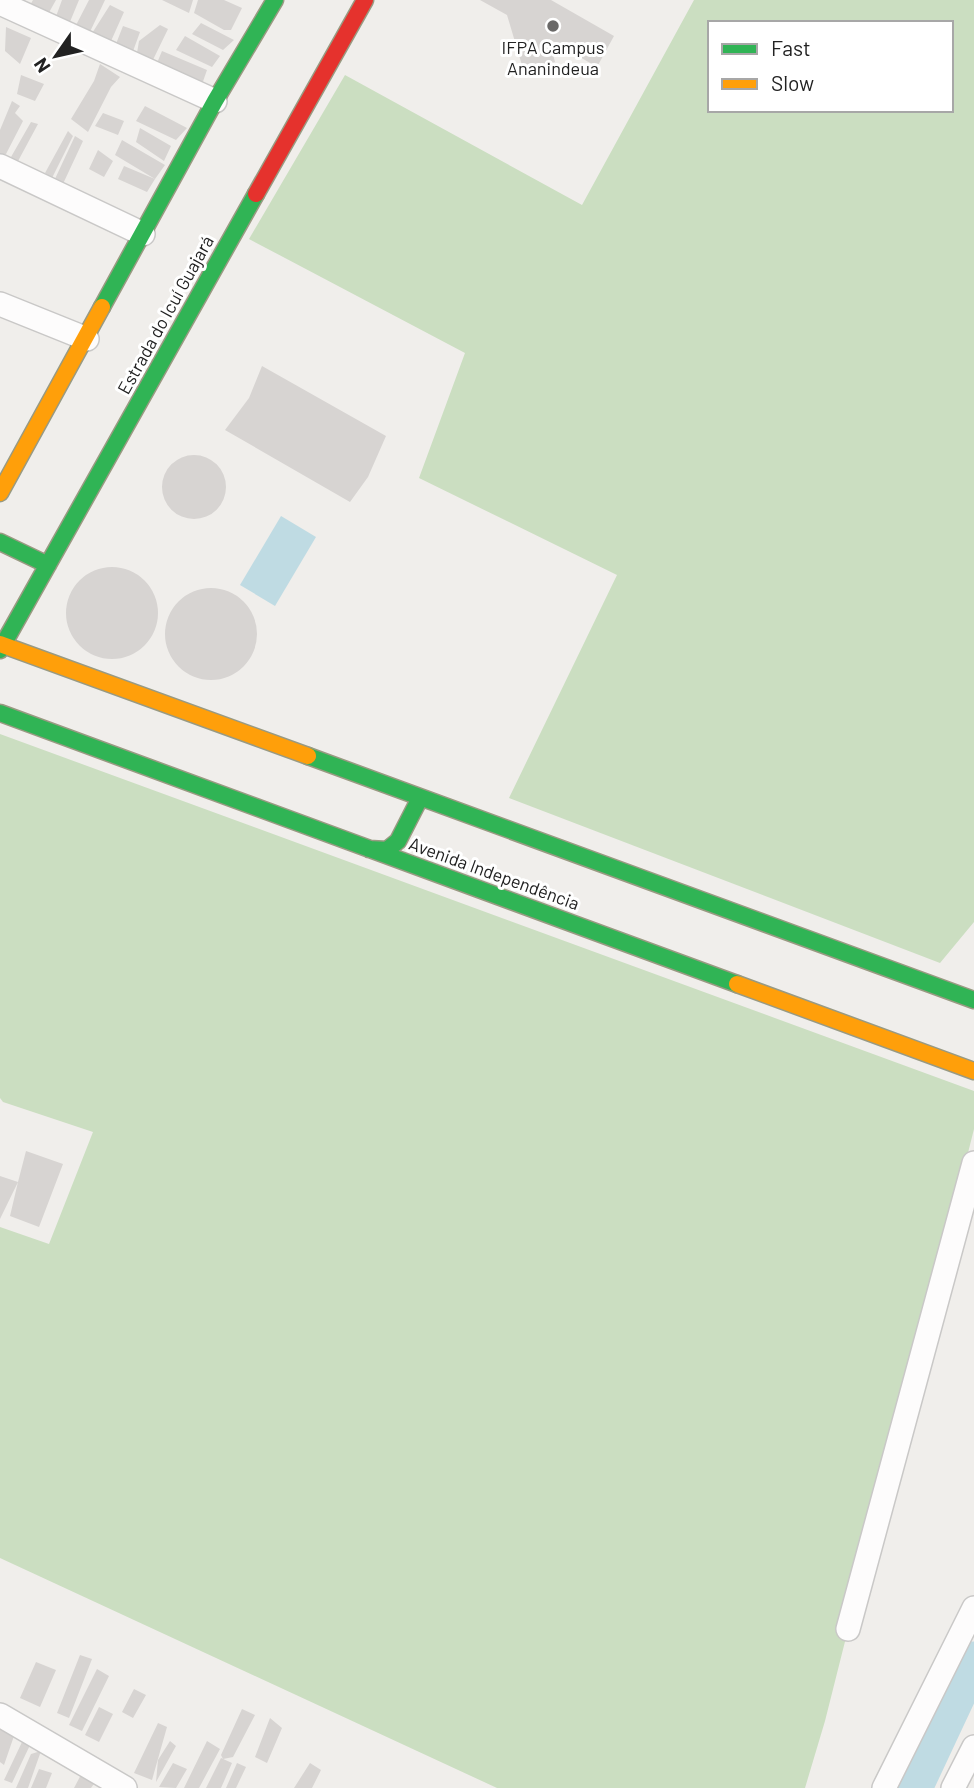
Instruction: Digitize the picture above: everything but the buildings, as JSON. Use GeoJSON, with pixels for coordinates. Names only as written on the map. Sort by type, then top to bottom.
{"type":"FeatureCollection","features":[{"type":"Feature","properties":{"kind":"main road"},"geometry":{"type":"LineString","coordinates":[[0,493],[87,339],[215,101],[275,0]]}},
{"type":"Feature","properties":{"kind":"main road","name":"Estrada do Icuí Guajará"},"geometry":{"type":"LineString","coordinates":[[1,647],[365,0]]}},
{"type":"Feature","properties":{"kind":"main road"},"geometry":{"type":"LineString","coordinates":[[332,20],[345,36]]}},
{"type":"Feature","properties":{"kind":"main road"},"geometry":{"type":"LineString","coordinates":[[0,542],[48,565]]}},
{"type":"Feature","properties":{"kind":"main road"},"geometry":{"type":"LineString","coordinates":[[1,647],[974,1000]]}},
{"type":"Feature","properties":{"kind":"main road","name":"Avenida Independência"},"geometry":{"type":"LineString","coordinates":[[0,713],[974,1070]]}},
{"type":"Feature","properties":{"kind":"main road"},"geometry":{"type":"LineString","coordinates":[[369,849],[387,850],[398,841],[419,800]]}},
{"type":"Feature","properties":{"kind":"street"},"geometry":{"type":"LineString","coordinates":[[0,3],[215,101]]}},
{"type":"Feature","properties":{"kind":"street"},"geometry":{"type":"LineString","coordinates":[[0,166],[144,234]]}},
{"type":"Feature","properties":{"kind":"street"},"geometry":{"type":"LineString","coordinates":[[0,304],[87,339]]}},
{"type":"Feature","properties":{"kind":"street"},"geometry":{"type":"LineString","coordinates":[[848,1629],[974,1163]]}},
{"type":"Feature","properties":{"kind":"street"},"geometry":{"type":"LineString","coordinates":[[884,1788],[974,1608]]}},
{"type":"Feature","properties":{"kind":"street"},"geometry":{"type":"LineString","coordinates":[[0,1715],[125,1788]]}},
{"type":"Feature","properties":{"kind":"street"},"geometry":{"type":"LineString","coordinates":[[953,1788],[974,1747]]}},
{"type":"Feature","properties":{"kind":"green space"},"geometry":{"type":"Polygon","coordinates":[[[694,0],[974,0],[974,922],[940,963],[509,798],[617,575],[419,478],[465,353],[249,239],[345,75],[582,205],[694,0]]]}},
{"type":"Feature","properties":{"kind":"green space"},"geometry":{"type":"Polygon","coordinates":[[[0,734],[974,1091],[974,1129],[825,1721],[805,1788],[497,1788],[0,1558],[0,1227],[49,1244],[93,1132],[3,1102],[0,1098],[0,734]]]}},
{"type":"Feature","properties":{"kind":"water"},"geometry":{"type":"Polygon","coordinates":[[[281,516],[316,537],[275,606],[240,585],[281,516]]]}},
{"type":"Feature","properties":{"kind":"waterway"},"geometry":{"type":"LineString","coordinates":[[914,1788],[974,1660]]}},
{"type":"Feature","properties":{"kind":"traffic: fast"},"geometry":{"type":"LineString","coordinates":[[102,307],[215,101],[275,0]]}},
{"type":"Feature","properties":{"kind":"traffic: fast"},"geometry":{"type":"LineString","coordinates":[[0,650],[256,194]]}},
{"type":"Feature","properties":{"kind":"traffic: fast"},"geometry":{"type":"LineString","coordinates":[[0,542],[48,565]]}},
{"type":"Feature","properties":{"kind":"traffic: fast"},"geometry":{"type":"LineString","coordinates":[[0,713],[737,984]]}},
{"type":"Feature","properties":{"kind":"traffic: fast"},"geometry":{"type":"LineString","coordinates":[[308,756],[974,1000]]}},
{"type":"Feature","properties":{"kind":"traffic: fast"},"geometry":{"type":"LineString","coordinates":[[369,849],[387,850],[398,841],[419,800]]}},
{"type":"Feature","properties":{"kind":"traffic: slow"},"geometry":{"type":"LineString","coordinates":[[0,493],[102,307]]}},
{"type":"Feature","properties":{"kind":"traffic: slow"},"geometry":{"type":"LineString","coordinates":[[0,644],[308,756]]}},
{"type":"Feature","properties":{"kind":"traffic: slow"},"geometry":{"type":"LineString","coordinates":[[737,984],[974,1071]]}},
{"type":"Feature","properties":{"kind":"traffic: jam"},"geometry":{"type":"LineString","coordinates":[[256,194],[365,0]]}},
{"type":"Feature","properties":{"kind":"place","name":"IFPA Campus Ananindeua"},"geometry":{"type":"Point","coordinates":[553,26]}}]}
